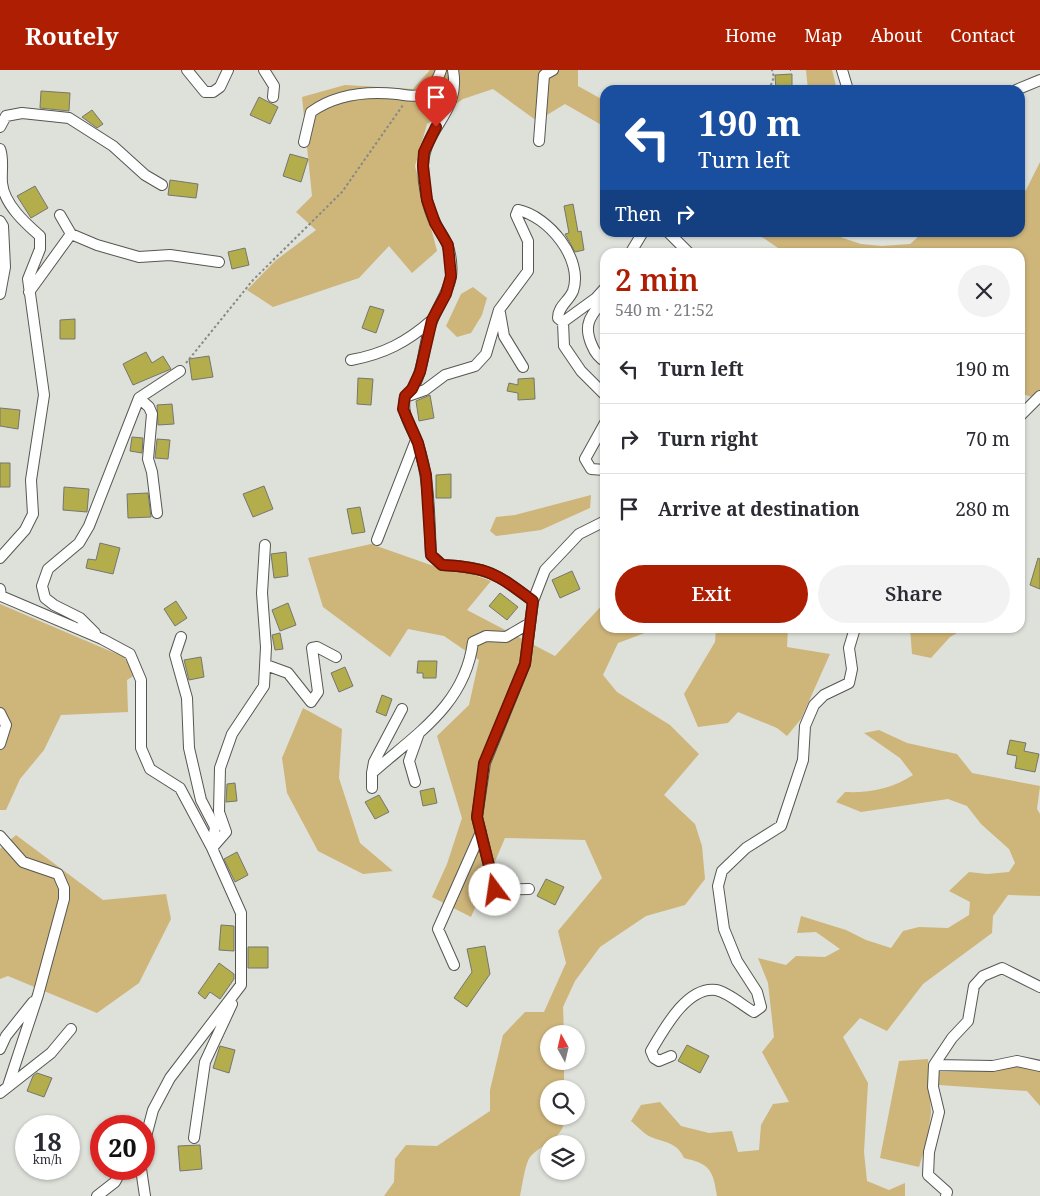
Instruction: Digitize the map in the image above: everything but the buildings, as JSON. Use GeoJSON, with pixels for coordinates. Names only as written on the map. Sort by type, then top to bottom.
{"type":"FeatureCollection","features":[{"type":"Feature","properties":{"kind":"street"},"geometry":{"type":"LineString","coordinates":[[187,70],[204,92],[214,92],[220,87],[228,70]]}},
{"type":"Feature","properties":{"kind":"street"},"geometry":{"type":"LineString","coordinates":[[264,70],[274,86],[273,97]]}},
{"type":"Feature","properties":{"kind":"street"},"geometry":{"type":"LineString","coordinates":[[304,142],[312,112],[326,101],[341,96],[368,94],[408,97],[422,95],[438,80],[441,70]]}},
{"type":"Feature","properties":{"kind":"street"},"geometry":{"type":"LineString","coordinates":[[452,70],[454,96],[430,138],[424,152],[423,166],[427,200],[435,223],[448,245],[451,260],[451,276],[446,294],[432,320],[420,372],[409,394],[405,396],[403,409],[416,440],[426,475],[431,555],[442,565],[471,567],[500,576],[533,601]]}},
{"type":"Feature","properties":{"kind":"street"},"geometry":{"type":"LineString","coordinates":[[539,140],[544,76],[554,70]]}},
{"type":"Feature","properties":{"kind":"street"},"geometry":{"type":"LineString","coordinates":[[842,70],[846,85]]}},
{"type":"Feature","properties":{"kind":"street"},"geometry":{"type":"LineString","coordinates":[[1025,86],[1040,80]]}},
{"type":"Feature","properties":{"kind":"street"},"geometry":{"type":"LineString","coordinates":[[0,127],[6,116],[22,113],[69,118],[113,146],[145,176],[162,185]]}},
{"type":"Feature","properties":{"kind":"street"},"geometry":{"type":"LineString","coordinates":[[0,149],[2,186],[24,222],[40,236],[40,249],[28,279],[44,395],[31,480],[33,514],[26,530],[0,558]]}},
{"type":"Feature","properties":{"kind":"street"},"geometry":{"type":"LineString","coordinates":[[409,394],[425,390],[446,375],[475,366],[486,354],[499,310],[528,271],[528,241],[516,215],[518,210],[528,212],[546,226],[565,247],[575,269],[573,291],[558,311],[558,318],[562,322],[564,346],[581,371],[600,390]]}},
{"type":"Feature","properties":{"kind":"street"},"geometry":{"type":"LineString","coordinates":[[60,215],[71,234],[97,245],[139,257],[170,255],[219,262]]}},
{"type":"Feature","properties":{"kind":"street"},"geometry":{"type":"LineString","coordinates":[[0,221],[3,226],[5,267],[0,294]]}},
{"type":"Feature","properties":{"kind":"street"},"geometry":{"type":"LineString","coordinates":[[29,292],[71,234]]}},
{"type":"Feature","properties":{"kind":"street"},"geometry":{"type":"LineString","coordinates":[[633,248],[640,237]]}},
{"type":"Feature","properties":{"kind":"street"},"geometry":{"type":"LineString","coordinates":[[673,237],[684,248]]}},
{"type":"Feature","properties":{"kind":"street"},"geometry":{"type":"LineString","coordinates":[[562,322],[600,294]]}},
{"type":"Feature","properties":{"kind":"street"},"geometry":{"type":"LineString","coordinates":[[600,306],[589,322],[590,342],[600,358]]}},
{"type":"Feature","properties":{"kind":"street"},"geometry":{"type":"LineString","coordinates":[[499,310],[504,336],[523,367]]}},
{"type":"Feature","properties":{"kind":"street"},"geometry":{"type":"LineString","coordinates":[[351,360],[377,355],[414,336],[432,320]]}},
{"type":"Feature","properties":{"kind":"street"},"geometry":{"type":"LineString","coordinates":[[102,639],[80,618],[54,605],[46,598],[42,586],[48,569],[79,543],[89,526],[139,398],[180,371]]}},
{"type":"Feature","properties":{"kind":"street"},"geometry":{"type":"LineString","coordinates":[[1025,411],[1040,396]]}},
{"type":"Feature","properties":{"kind":"street"},"geometry":{"type":"LineString","coordinates":[[139,398],[150,407],[152,414],[148,458],[152,472],[157,513]]}},
{"type":"Feature","properties":{"kind":"street"},"geometry":{"type":"LineString","coordinates":[[600,432],[585,459],[591,469],[600,470]]}},
{"type":"Feature","properties":{"kind":"street"},"geometry":{"type":"LineString","coordinates":[[377,540],[416,440]]}},
{"type":"Feature","properties":{"kind":"street"},"geometry":{"type":"LineString","coordinates":[[529,889],[495,890],[477,817],[484,763],[525,664],[533,601],[545,570],[579,534],[600,524]]}},
{"type":"Feature","properties":{"kind":"street"},"geometry":{"type":"LineString","coordinates":[[212,848],[226,832],[219,812],[220,768],[232,734],[264,686],[266,647],[262,593],[265,546]]}},
{"type":"Feature","properties":{"kind":"street"},"geometry":{"type":"LineString","coordinates":[[0,589],[1,596],[102,639],[130,654],[141,680],[141,748],[150,770],[180,788],[212,848],[241,913],[241,985],[206,1062],[194,1138]]}},
{"type":"Feature","properties":{"kind":"street"},"geometry":{"type":"LineString","coordinates":[[372,773],[446,708],[461,685],[472,656],[473,642],[486,636],[506,637],[530,622]]}},
{"type":"Feature","properties":{"kind":"street"},"geometry":{"type":"LineString","coordinates":[[671,1056],[659,1061],[654,1058],[651,1051],[688,998],[701,990],[718,990],[754,1012],[761,1007],[757,992],[737,961],[724,929],[718,886],[722,870],[746,848],[781,826],[803,760],[804,726],[814,706],[824,696],[848,684],[852,669],[849,648],[854,633]]}},
{"type":"Feature","properties":{"kind":"street"},"geometry":{"type":"LineString","coordinates":[[181,637],[175,655],[186,698],[189,748],[201,800],[215,827],[212,848]]}},
{"type":"Feature","properties":{"kind":"street"},"geometry":{"type":"LineString","coordinates":[[266,665],[288,673],[311,702],[318,692],[312,648],[317,647],[336,657]]}},
{"type":"Feature","properties":{"kind":"street"},"geometry":{"type":"LineString","coordinates":[[372,788],[374,762],[402,709]]}},
{"type":"Feature","properties":{"kind":"street"},"geometry":{"type":"LineString","coordinates":[[0,713],[6,725],[0,744]]}},
{"type":"Feature","properties":{"kind":"street"},"geometry":{"type":"LineString","coordinates":[[415,782],[409,762],[420,732]]}},
{"type":"Feature","properties":{"kind":"street"},"geometry":{"type":"LineString","coordinates":[[454,965],[438,928],[480,832]]}},
{"type":"Feature","properties":{"kind":"street"},"geometry":{"type":"LineString","coordinates":[[0,836],[23,862],[58,874],[64,888],[64,898],[38,995],[4,1090]]}},
{"type":"Feature","properties":{"kind":"street"},"geometry":{"type":"LineString","coordinates":[[946,1196],[947,1192],[928,1175],[929,1152],[939,1112],[933,1087],[934,1065],[952,1038],[968,1021],[974,986],[983,976],[1002,968],[1040,987]]}},
{"type":"Feature","properties":{"kind":"street"},"geometry":{"type":"LineString","coordinates":[[150,1115],[170,1078],[241,985]]}},
{"type":"Feature","properties":{"kind":"street"},"geometry":{"type":"LineString","coordinates":[[0,1049],[6,1036],[38,995]]}},
{"type":"Feature","properties":{"kind":"street"},"geometry":{"type":"LineString","coordinates":[[4,1090],[51,1053],[71,1029]]}},
{"type":"Feature","properties":{"kind":"street"},"geometry":{"type":"LineString","coordinates":[[934,1065],[992,1066],[1016,1062],[1040,1066]]}},
{"type":"Feature","properties":{"kind":"street"},"geometry":{"type":"LineString","coordinates":[[152,1115],[153,1110]]}},
{"type":"Feature","properties":{"kind":"street"},"geometry":{"type":"LineString","coordinates":[[98,1196],[116,1180]]}},
{"type":"Feature","properties":{"kind":"street"},"geometry":{"type":"LineString","coordinates":[[143,1180],[145,1196]]}},
{"type":"Feature","properties":{"kind":"path"},"geometry":{"type":"LineString","coordinates":[[771,85],[774,77],[772,70]]}},
{"type":"Feature","properties":{"kind":"path"},"geometry":{"type":"LineString","coordinates":[[180,371],[252,280],[342,192],[408,97]]}},
{"type":"Feature","properties":{"kind":"shaded area"},"geometry":{"type":"Polygon","coordinates":[[[430,70],[578,70],[578,86],[600,98],[600,124],[565,104],[537,121],[493,89],[463,99],[427,124],[415,166],[437,251],[412,273],[389,246],[359,278],[273,307],[247,290],[275,261],[316,230],[296,212],[312,196],[302,97],[345,85],[413,89],[430,70]]]}},
{"type":"Feature","properties":{"kind":"shaded area"},"geometry":{"type":"Polygon","coordinates":[[[806,70],[832,70],[836,85],[808,85],[806,70]]]}},
{"type":"Feature","properties":{"kind":"shaded area"},"geometry":{"type":"Polygon","coordinates":[[[1040,162],[1040,400],[1025,395],[1025,248],[778,248],[762,237],[840,237],[861,244],[882,246],[910,244],[917,237],[1025,237],[1026,190],[1040,162]]]}},
{"type":"Feature","properties":{"kind":"shaded area"},"geometry":{"type":"Polygon","coordinates":[[[473,287],[487,298],[482,315],[471,333],[457,337],[446,326],[461,294],[473,287]]]}},
{"type":"Feature","properties":{"kind":"shaded area"},"geometry":{"type":"Polygon","coordinates":[[[591,495],[590,508],[541,530],[496,536],[490,531],[496,517],[515,515],[591,495]]]}},
{"type":"Feature","properties":{"kind":"shaded area"},"geometry":{"type":"Polygon","coordinates":[[[371,544],[445,570],[464,571],[491,581],[467,610],[555,656],[600,607],[600,633],[645,633],[618,643],[603,675],[617,692],[670,725],[699,754],[664,795],[695,824],[702,846],[705,879],[685,905],[646,916],[600,947],[575,981],[563,1007],[564,1025],[540,1025],[540,1070],[564,1070],[564,1080],[540,1080],[540,1125],[564,1125],[557,1135],[540,1135],[540,1148],[528,1160],[520,1196],[384,1196],[394,1182],[395,1159],[406,1145],[437,1146],[490,1111],[490,1090],[503,1035],[525,1012],[544,1012],[566,963],[558,931],[602,878],[585,840],[505,838],[471,917],[432,897],[447,864],[462,818],[437,736],[469,705],[479,660],[444,636],[408,629],[390,657],[323,607],[308,558],[371,544]]]}},
{"type":"Feature","properties":{"kind":"shaded area"},"geometry":{"type":"Polygon","coordinates":[[[0,604],[124,657],[135,675],[127,680],[128,712],[61,715],[44,750],[20,779],[6,810],[0,810],[0,604]]]}},
{"type":"Feature","properties":{"kind":"shaded area"},"geometry":{"type":"Polygon","coordinates":[[[716,633],[788,633],[787,647],[830,654],[801,719],[787,736],[777,728],[738,712],[728,723],[698,727],[684,694],[715,642],[716,633]]]}},
{"type":"Feature","properties":{"kind":"shaded area"},"geometry":{"type":"Polygon","coordinates":[[[910,633],[957,633],[950,637],[931,658],[912,654],[910,633]]]}},
{"type":"Feature","properties":{"kind":"shaded area"},"geometry":{"type":"Polygon","coordinates":[[[303,708],[342,729],[339,778],[360,843],[393,871],[363,874],[318,851],[287,793],[282,758],[303,708]]]}},
{"type":"Feature","properties":{"kind":"shaded area"},"geometry":{"type":"Polygon","coordinates":[[[879,730],[907,743],[957,754],[972,773],[1040,786],[1037,809],[1040,814],[1040,896],[1008,895],[993,916],[992,933],[923,984],[887,1031],[860,1018],[843,1037],[868,1083],[864,1152],[867,1181],[889,1190],[905,1183],[905,1196],[717,1196],[712,1174],[705,1166],[684,1158],[674,1146],[648,1136],[631,1121],[641,1105],[660,1102],[681,1126],[709,1133],[732,1131],[738,1152],[759,1150],[761,1125],[773,1104],[789,1102],[762,1052],[774,1037],[768,983],[758,958],[786,965],[796,956],[825,957],[840,949],[816,932],[797,933],[801,916],[846,930],[866,940],[891,948],[903,931],[919,927],[948,928],[969,915],[970,902],[949,891],[969,872],[987,874],[1009,872],[1015,863],[1009,849],[981,824],[967,806],[948,799],[861,812],[836,802],[845,792],[863,792],[889,787],[913,775],[900,758],[864,733],[879,730]]]}},
{"type":"Feature","properties":{"kind":"shaded area"},"geometry":{"type":"Polygon","coordinates":[[[16,835],[103,900],[166,894],[171,919],[139,983],[97,1013],[8,976],[0,979],[0,849],[16,835]]]}},
{"type":"Feature","properties":{"kind":"shaded area"},"geometry":{"type":"Polygon","coordinates":[[[928,1059],[931,1113],[927,1141],[919,1167],[880,1158],[899,1061],[928,1059]]]}},
{"type":"Feature","properties":{"kind":"shaded area"},"geometry":{"type":"Polygon","coordinates":[[[1016,1066],[1040,1069],[1040,1106],[1027,1091],[939,1085],[937,1072],[996,1070],[1016,1066]]]}},
{"type":"Feature","properties":{"kind":"route"},"geometry":{"type":"LineString","coordinates":[[436,127],[424,152],[423,166],[427,200],[435,223],[448,245],[451,260],[451,276],[446,294],[432,320],[420,372],[409,394],[405,396],[403,409],[418,443],[426,475],[431,555],[442,565],[471,567],[500,576],[533,601],[525,664],[484,763],[477,817],[495,890]]}}]}
